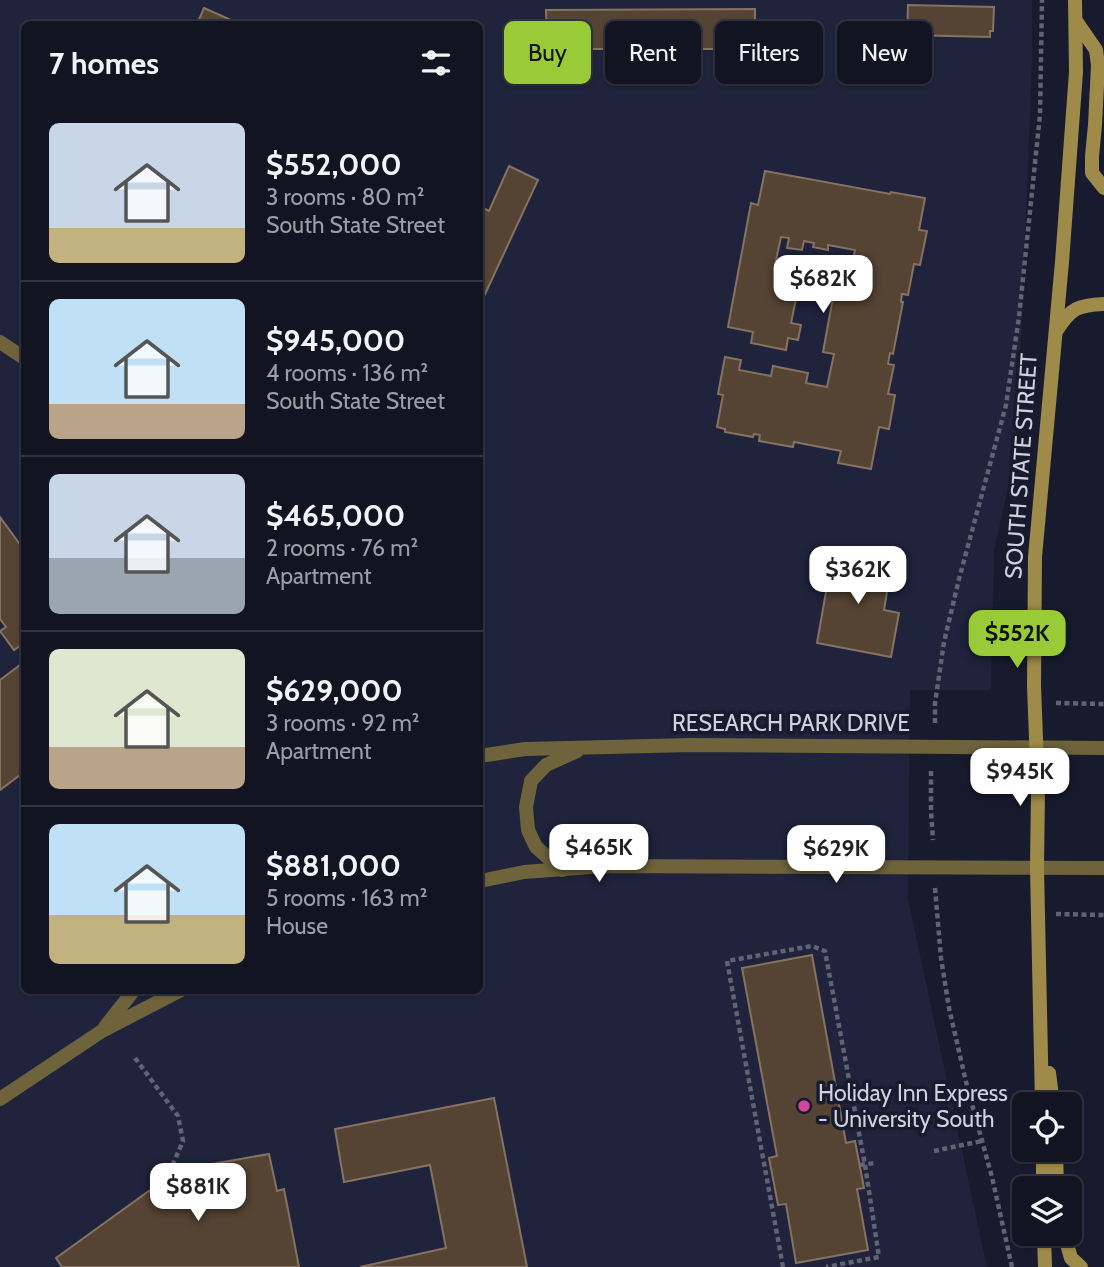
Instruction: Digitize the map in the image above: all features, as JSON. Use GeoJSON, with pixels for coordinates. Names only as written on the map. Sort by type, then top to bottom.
{"type":"FeatureCollection","features":[{"type":"Feature","properties":{"kind":"main road","name":"SOUTH STATE STREET"},"geometry":{"type":"LineString","coordinates":[[1042,1092],[1034,686],[1035,556],[1076,72],[1075,0]]}},
{"type":"Feature","properties":{"kind":"main road"},"geometry":{"type":"LineString","coordinates":[[1075,20],[1096,50],[1098,65],[1092,173],[1104,188]]}},
{"type":"Feature","properties":{"kind":"main road"},"geometry":{"type":"LineString","coordinates":[[1055,335],[1066,316],[1076,307],[1104,304]]}},
{"type":"Feature","properties":{"kind":"main road"},"geometry":{"type":"LineString","coordinates":[[1040,1002],[1051,1092]]}},
{"type":"Feature","properties":{"kind":"main road"},"geometry":{"type":"LineString","coordinates":[[1044,1246],[1045,1267]]}},
{"type":"Feature","properties":{"kind":"main road"},"geometry":{"type":"LineString","coordinates":[[1068,1246],[1071,1258],[1081,1267]]}},
{"type":"Feature","properties":{"kind":"street"},"geometry":{"type":"LineString","coordinates":[[0,342],[21,356]]}},
{"type":"Feature","properties":{"kind":"street","name":"RESEARCH PARK DRIVE"},"geometry":{"type":"LineString","coordinates":[[483,756],[525,749],[691,744],[1104,748]]}},
{"type":"Feature","properties":{"kind":"street"},"geometry":{"type":"LineString","coordinates":[[562,870],[536,847],[528,830],[528,794],[531,781],[546,765],[586,747]]}},
{"type":"Feature","properties":{"kind":"street"},"geometry":{"type":"LineString","coordinates":[[483,880],[524,872],[604,866],[1104,868]]}},
{"type":"Feature","properties":{"kind":"street"},"geometry":{"type":"LineString","coordinates":[[102,1031],[131,994]]}},
{"type":"Feature","properties":{"kind":"street"},"geometry":{"type":"LineString","coordinates":[[0,1099],[102,1031],[173,994]]}},
{"type":"Feature","properties":{"kind":"path"},"geometry":{"type":"LineString","coordinates":[[935,723],[935,703],[944,642],[1006,405],[1019,317],[1040,115],[1042,0]]}},
{"type":"Feature","properties":{"kind":"path"},"geometry":{"type":"LineString","coordinates":[[1056,703],[1104,704]]}},
{"type":"Feature","properties":{"kind":"path"},"geometry":{"type":"LineString","coordinates":[[931,771],[930,811],[933,840]]}},
{"type":"Feature","properties":{"kind":"path"},"geometry":{"type":"LineString","coordinates":[[935,888],[941,958],[949,1008],[1012,1267]]}},
{"type":"Feature","properties":{"kind":"path"},"geometry":{"type":"LineString","coordinates":[[1054,914],[1104,915]]}},
{"type":"Feature","properties":{"kind":"path"},"geometry":{"type":"LineString","coordinates":[[783,1267],[727,961],[811,946],[825,951],[879,1257],[826,1267]]}},
{"type":"Feature","properties":{"kind":"path"},"geometry":{"type":"LineString","coordinates":[[135,1058],[178,1116],[183,1141],[173,1164],[162,1172],[167,1178]]}},
{"type":"Feature","properties":{"kind":"path"},"geometry":{"type":"LineString","coordinates":[[934,1151],[982,1140]]}},
{"type":"Feature","properties":{"kind":"path"},"geometry":{"type":"LineString","coordinates":[[862,1165],[875,1163]]}},
{"type":"Feature","properties":{"kind":"shaded area"},"geometry":{"type":"Polygon","coordinates":[[[0,0],[1032,0],[1017,445],[994,552],[991,690],[910,690],[908,899],[987,1267],[0,1267],[0,0]]]}},
{"type":"Feature","properties":{"kind":"building"},"geometry":{"type":"Polygon","coordinates":[[[908,5],[994,7],[993,31],[990,31],[990,37],[932,36],[932,21],[907,21],[908,5]]]}},
{"type":"Feature","properties":{"kind":"building"},"geometry":{"type":"Polygon","coordinates":[[[204,8],[233,21],[198,21],[204,8]]]}},
{"type":"Feature","properties":{"kind":"building"},"geometry":{"type":"Polygon","coordinates":[[[755,9],[755,21],[715,21],[715,49],[701,49],[701,21],[605,21],[605,49],[591,49],[591,21],[546,21],[546,10],[755,9]]]}},
{"type":"Feature","properties":{"kind":"building"},"geometry":{"type":"Polygon","coordinates":[[[509,166],[538,180],[483,299],[483,208],[489,211],[509,166]]]}},
{"type":"Feature","properties":{"kind":"building"},"geometry":{"type":"Polygon","coordinates":[[[765,171],[925,198],[919,230],[927,231],[920,265],[914,264],[908,295],[902,294],[903,302],[893,354],[890,353],[888,364],[894,365],[888,394],[895,395],[889,429],[879,427],[871,469],[838,463],[841,451],[794,442],[793,447],[759,441],[760,435],[754,434],[753,437],[725,432],[725,429],[717,427],[723,395],[718,394],[725,357],[741,360],[739,370],[771,376],[773,366],[808,373],[806,383],[827,387],[834,354],[823,352],[836,281],[849,283],[855,250],[828,245],[828,250],[813,247],[814,243],[804,241],[802,250],[787,248],[789,238],[781,237],[774,269],[803,274],[791,323],[801,325],[798,340],[788,338],[786,350],[751,343],[753,332],[728,327],[751,203],[758,205],[765,171]]]}},
{"type":"Feature","properties":{"kind":"building"},"geometry":{"type":"Polygon","coordinates":[[[0,517],[21,546],[21,645],[14,650],[0,631],[6,627],[0,619],[0,517]]]}},
{"type":"Feature","properties":{"kind":"building"},"geometry":{"type":"Polygon","coordinates":[[[833,552],[892,562],[884,610],[899,613],[891,657],[817,643],[833,552]]]}},
{"type":"Feature","properties":{"kind":"building"},"geometry":{"type":"Polygon","coordinates":[[[21,664],[21,774],[0,790],[0,680],[21,664]]]}},
{"type":"Feature","properties":{"kind":"building","name":"Holiday Inn Express - University South"},"geometry":{"type":"Polygon","coordinates":[[[812,955],[846,1143],[855,1141],[864,1188],[857,1189],[868,1250],[796,1263],[786,1204],[778,1205],[769,1158],[777,1156],[742,968],[812,955]]]}},
{"type":"Feature","properties":{"kind":"building"},"geometry":{"type":"Polygon","coordinates":[[[494,1098],[527,1267],[360,1267],[446,1248],[430,1165],[344,1182],[335,1129],[494,1098]]]}},
{"type":"Feature","properties":{"kind":"building"},"geometry":{"type":"Polygon","coordinates":[[[269,1154],[277,1191],[284,1189],[299,1267],[62,1267],[56,1258],[178,1170],[269,1154]]]}},
{"type":"Feature","properties":{"kind":"place","name":"Holiday Inn Express - University South"},"geometry":{"type":"Point","coordinates":[804,1106]}}]}
